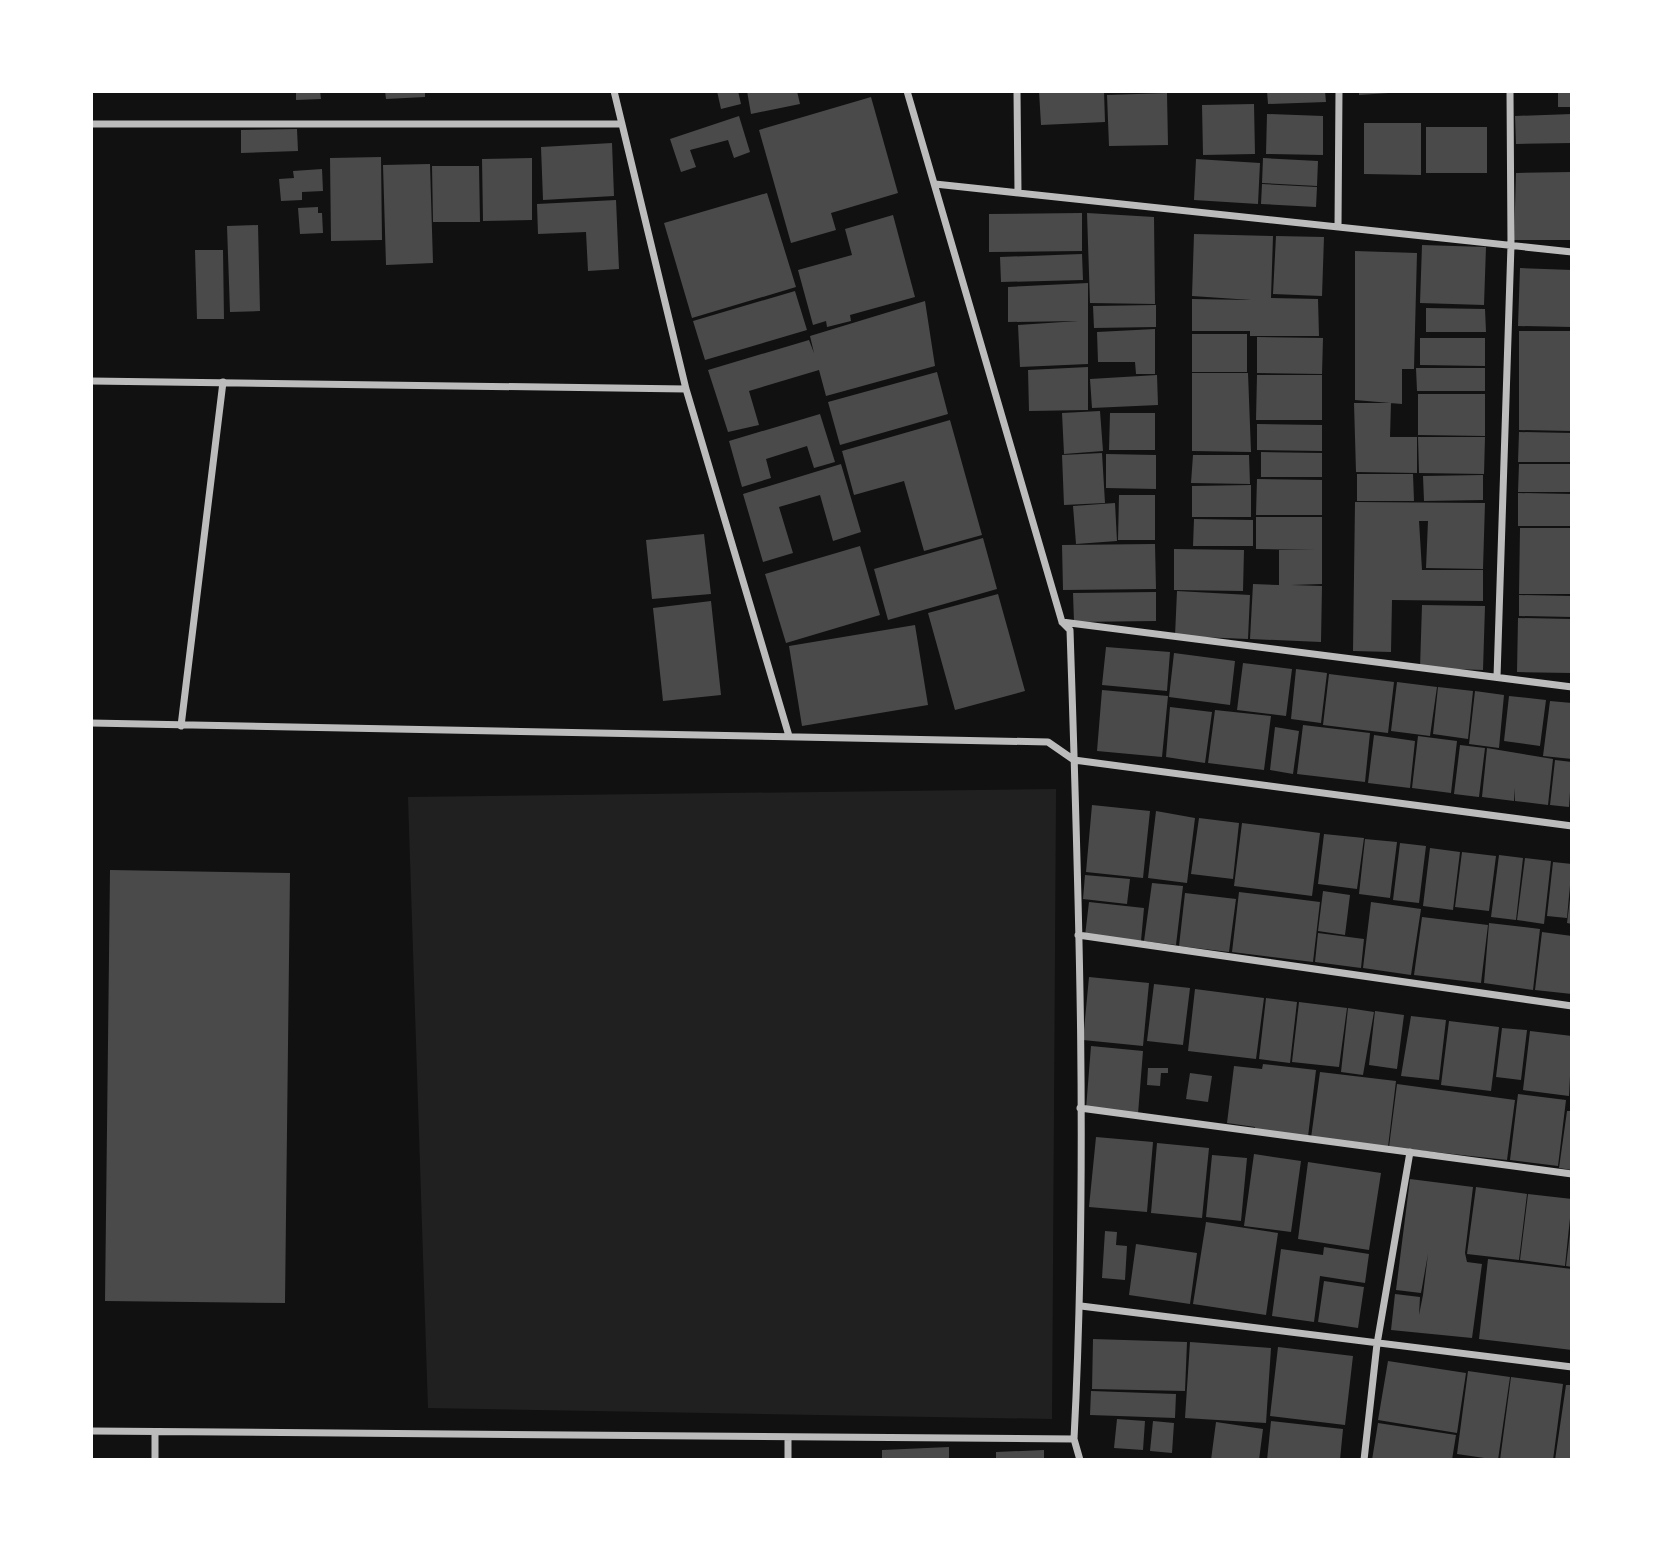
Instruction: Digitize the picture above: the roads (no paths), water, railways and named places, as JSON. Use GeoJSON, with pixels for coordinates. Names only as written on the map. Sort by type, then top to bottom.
{"type":"FeatureCollection","features":[{"type":"Feature","properties":{"kind":"street"},"geometry":{"type":"LineString","coordinates":[[614,91],[686,389],[789,736]]}},
{"type":"Feature","properties":{"kind":"street"},"geometry":{"type":"LineString","coordinates":[[907,91],[1062,622],[1070,630],[1079,935],[1081,1306],[1074,1439],[1080,1460]]}},
{"type":"Feature","properties":{"kind":"street"},"geometry":{"type":"LineString","coordinates":[[1017,91],[1018,193]]}},
{"type":"Feature","properties":{"kind":"street"},"geometry":{"type":"LineString","coordinates":[[1338,227],[1339,91]]}},
{"type":"Feature","properties":{"kind":"street"},"geometry":{"type":"LineString","coordinates":[[1497,677],[1510,246],[1510,91]]}},
{"type":"Feature","properties":{"kind":"street"},"geometry":{"type":"LineString","coordinates":[[91,124],[622,124]]}},
{"type":"Feature","properties":{"kind":"street"},"geometry":{"type":"LineString","coordinates":[[935,184],[1572,252]]}},
{"type":"Feature","properties":{"kind":"street"},"geometry":{"type":"LineString","coordinates":[[91,382],[686,389]]}},
{"type":"Feature","properties":{"kind":"street"},"geometry":{"type":"LineString","coordinates":[[181,726],[223,382]]}},
{"type":"Feature","properties":{"kind":"street"},"geometry":{"type":"LineString","coordinates":[[1062,622],[1572,687]]}},
{"type":"Feature","properties":{"kind":"street"},"geometry":{"type":"LineString","coordinates":[[91,723],[1048,741],[1074,760],[1572,827]]}},
{"type":"Feature","properties":{"kind":"street"},"geometry":{"type":"LineString","coordinates":[[1079,935],[1572,1006]]}},
{"type":"Feature","properties":{"kind":"street"},"geometry":{"type":"LineString","coordinates":[[1080,1108],[1572,1174]]}},
{"type":"Feature","properties":{"kind":"street"},"geometry":{"type":"LineString","coordinates":[[1364,1460],[1377,1344],[1410,1152]]}},
{"type":"Feature","properties":{"kind":"street"},"geometry":{"type":"LineString","coordinates":[[1081,1306],[1572,1367]]}},
{"type":"Feature","properties":{"kind":"street"},"geometry":{"type":"LineString","coordinates":[[91,1431],[1074,1439]]}},
{"type":"Feature","properties":{"kind":"street"},"geometry":{"type":"LineString","coordinates":[[155,1432],[155,1460]]}},
{"type":"Feature","properties":{"kind":"street"},"geometry":{"type":"LineString","coordinates":[[788,1437],[788,1460]]}}]}
